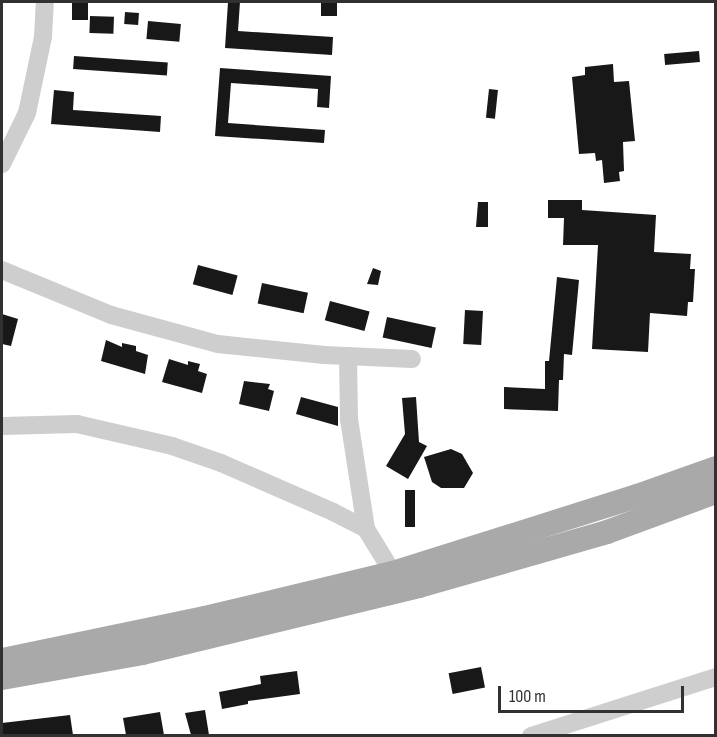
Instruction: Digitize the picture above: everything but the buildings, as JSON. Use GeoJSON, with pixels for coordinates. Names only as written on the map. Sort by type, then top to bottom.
{"type":"FeatureCollection","features":[{"type":"Feature","properties":{"kind":"main road"},"geometry":{"type":"LineString","coordinates":[[2,660],[216,616],[393,573],[713,473]]}},
{"type":"Feature","properties":{"kind":"main road"},"geometry":{"type":"LineString","coordinates":[[2,678],[142,652],[419,586],[606,532],[713,473]]}},
{"type":"Feature","properties":{"kind":"street"},"geometry":{"type":"LineString","coordinates":[[2,164],[27,113],[43,37],[45,2]]}},
{"type":"Feature","properties":{"kind":"street"},"geometry":{"type":"LineString","coordinates":[[2,270],[111,315],[218,344],[348,356],[412,359]]}},
{"type":"Feature","properties":{"kind":"street"},"geometry":{"type":"LineString","coordinates":[[348,356],[349,419],[366,529],[393,573]]}},
{"type":"Feature","properties":{"kind":"street"},"geometry":{"type":"LineString","coordinates":[[2,426],[76,424],[172,446],[221,463],[366,529]]}},
{"type":"Feature","properties":{"kind":"street"},"geometry":{"type":"LineString","coordinates":[[531,735],[716,677]]}}]}
